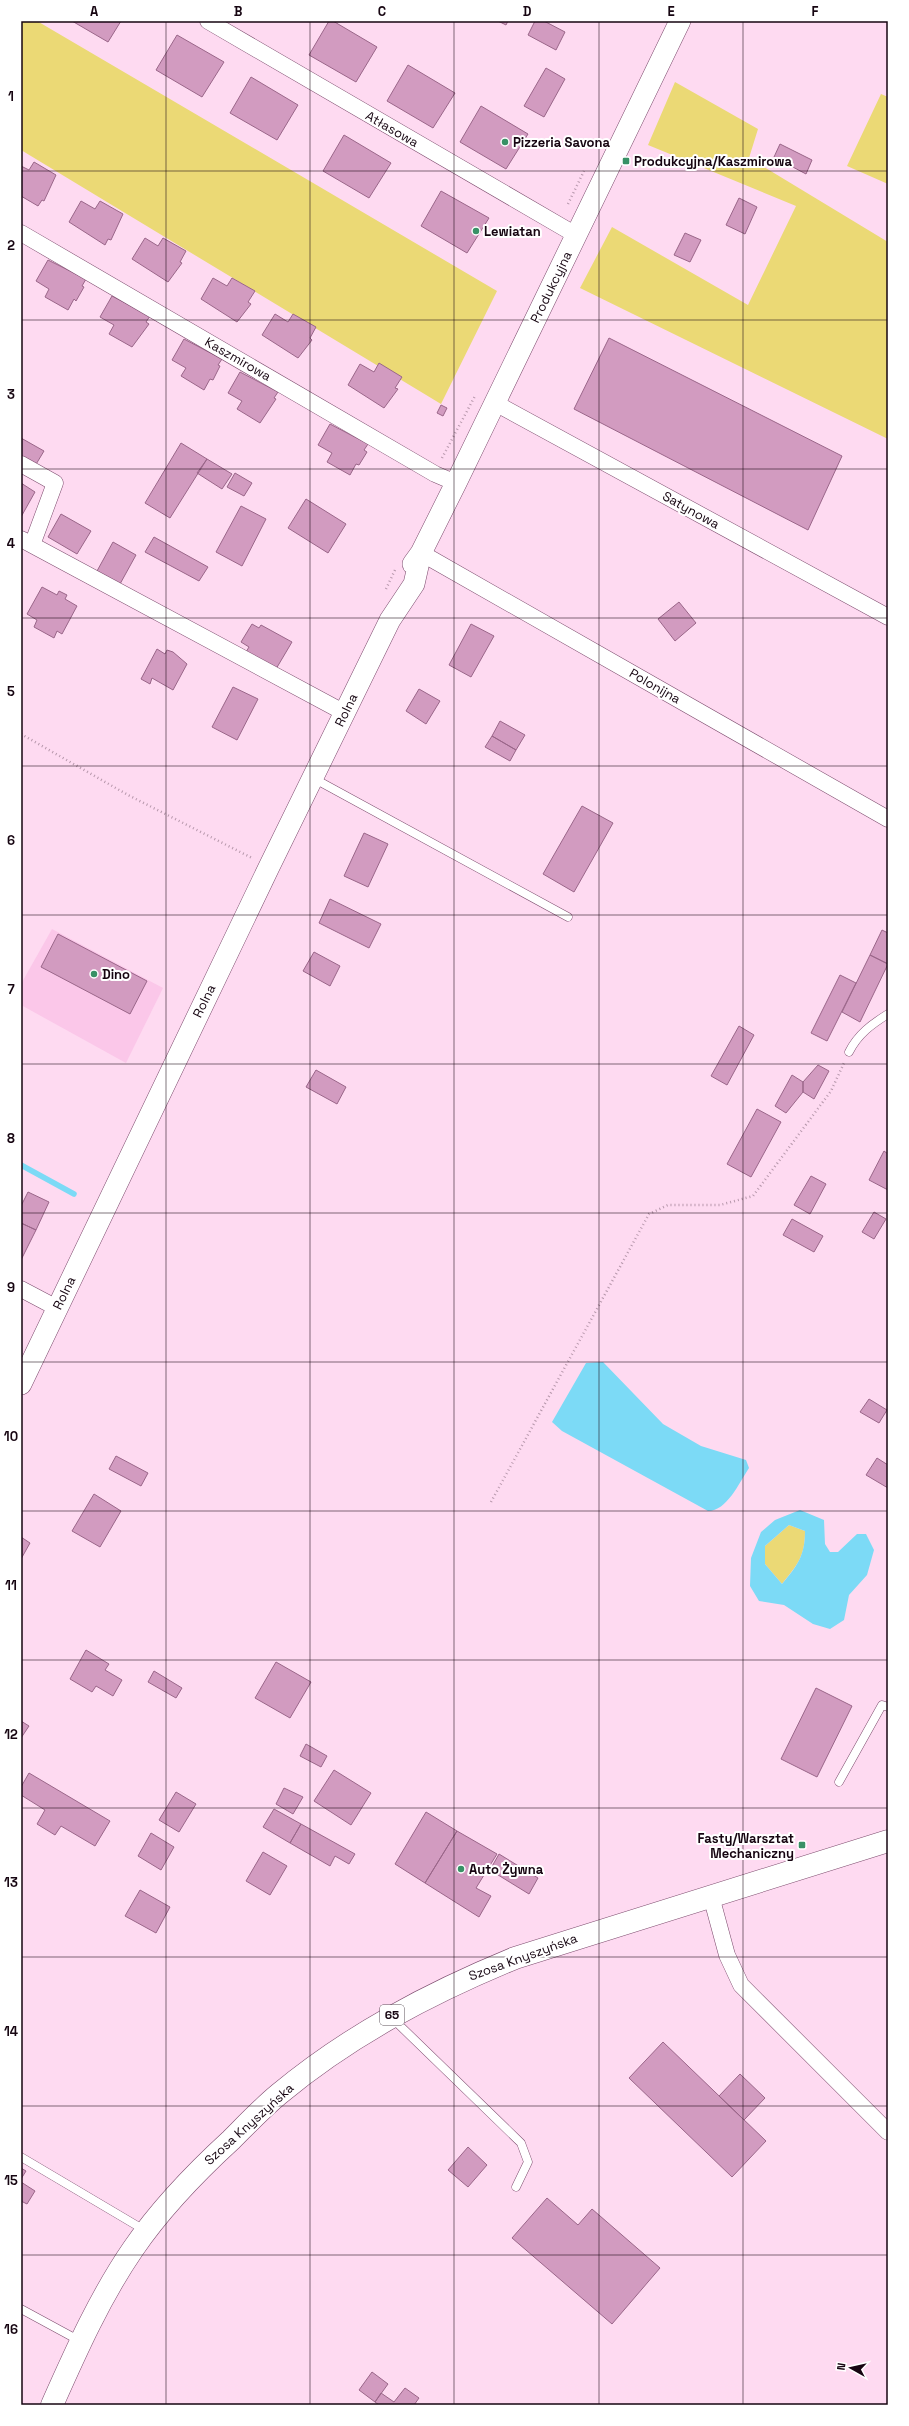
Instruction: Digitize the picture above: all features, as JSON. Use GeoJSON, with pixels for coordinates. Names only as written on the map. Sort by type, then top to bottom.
{"type":"FeatureCollection","features":[{"type":"Feature","properties":{"kind":"main road","name":"Szosa Knyszyńska"},"geometry":{"type":"LineString","coordinates":[[52,2405],[81,2341],[111,2285],[147,2231],[167,2205],[203,2166],[279,2094],[332,2054],[390,2016],[455,1982],[514,1958],[888,1841]]}},
{"type":"Feature","properties":{"kind":"street","name":"Atłasowa"},"geometry":{"type":"LineString","coordinates":[[208,21],[576,235]]}},
{"type":"Feature","properties":{"kind":"street","name":"Produkcyjna"},"geometry":{"type":"LineString","coordinates":[[421,553],[680,21]]}},
{"type":"Feature","properties":{"kind":"street","name":"Kaszmirowa"},"geometry":{"type":"LineString","coordinates":[[21,233],[428,470],[456,483]]}},
{"type":"Feature","properties":{"kind":"street","name":"Satynowa"},"geometry":{"type":"LineString","coordinates":[[495,403],[888,617]]}},
{"type":"Feature","properties":{"kind":"street"},"geometry":{"type":"LineString","coordinates":[[21,464],[55,483],[26,542],[345,713]]}},
{"type":"Feature","properties":{"kind":"street","name":"Rolna"},"geometry":{"type":"LineString","coordinates":[[21,1384],[268,867],[390,620],[414,584],[421,553]]}},
{"type":"Feature","properties":{"kind":"street","name":"Polonijna"},"geometry":{"type":"LineString","coordinates":[[421,553],[888,819]]}},
{"type":"Feature","properties":{"kind":"street"},"geometry":{"type":"LineString","coordinates":[[21,1289],[57,1308]]}},
{"type":"Feature","properties":{"kind":"street"},"geometry":{"type":"LineString","coordinates":[[711,1896],[727,1955],[741,1985],[888,2132]]}},
{"type":"Feature","properties":{"kind":"lane"},"geometry":{"type":"LineString","coordinates":[[313,777],[568,917]]}},
{"type":"Feature","properties":{"kind":"lane"},"geometry":{"type":"LineString","coordinates":[[849,1052],[855,1039],[874,1022],[888,1014]]}},
{"type":"Feature","properties":{"kind":"lane"},"geometry":{"type":"LineString","coordinates":[[839,1782],[882,1705],[888,1707]]}},
{"type":"Feature","properties":{"kind":"lane"},"geometry":{"type":"LineString","coordinates":[[390,2016],[521,2143],[528,2162],[516,2187]]}},
{"type":"Feature","properties":{"kind":"lane"},"geometry":{"type":"LineString","coordinates":[[21,2157],[147,2231]]}},
{"type":"Feature","properties":{"kind":"lane"},"geometry":{"type":"LineString","coordinates":[[21,2309],[81,2341]]}},
{"type":"Feature","properties":{"kind":"path"},"geometry":{"type":"LineString","coordinates":[[21,734],[128,795],[268,867]]}},
{"type":"Feature","properties":{"kind":"path"},"geometry":{"type":"LineString","coordinates":[[491,1502],[649,1214],[668,1205],[720,1205],[753,1196],[831,1091],[849,1052]]}},
{"type":"Feature","properties":{"kind":"shaded area"},"geometry":{"type":"Polygon","coordinates":[[[21,21],[37,21],[497,291],[441,404],[21,150],[21,21]]]}},
{"type":"Feature","properties":{"kind":"shaded area"},"geometry":{"type":"Polygon","coordinates":[[[675,82],[758,129],[749,158],[888,242],[888,439],[580,288],[612,227],[748,305],[796,206],[648,145],[675,82]]]}},
{"type":"Feature","properties":{"kind":"shaded area"},"geometry":{"type":"Polygon","coordinates":[[[881,94],[888,97],[888,184],[847,166],[881,94]]]}},
{"type":"Feature","properties":{"kind":"shaded area"},"geometry":{"type":"Polygon","coordinates":[[[52,929],[163,988],[126,1063],[21,1005],[21,984],[52,929]]]}},
{"type":"Feature","properties":{"kind":"shaded area"},"geometry":{"type":"Polygon","coordinates":[[[789,1525],[805,1531],[805,1540],[804,1548],[799,1560],[782,1584],[765,1564],[765,1546],[789,1525]]]}},
{"type":"Feature","properties":{"kind":"water"},"geometry":{"type":"Polygon","coordinates":[[[603,1362],[663,1424],[701,1446],[746,1460],[749,1468],[727,1501],[715,1510],[708,1511],[562,1431],[552,1422],[586,1363],[603,1362]]]}},
{"type":"Feature","properties":{"kind":"water"},"geometry":{"type":"Polygon","coordinates":[[[800,1510],[824,1520],[825,1544],[830,1552],[838,1552],[857,1534],[866,1534],[874,1550],[867,1575],[849,1595],[844,1620],[830,1629],[813,1624],[784,1605],[759,1601],[750,1586],[751,1558],[761,1532],[775,1520],[800,1510]],[[789,1525],[765,1546],[765,1564],[782,1584],[796,1566],[802,1554],[805,1531],[789,1525]]]}},
{"type":"Feature","properties":{"kind":"building"},"geometry":{"type":"Polygon","coordinates":[[[72,21],[121,21],[108,42],[72,21]]]}},
{"type":"Feature","properties":{"kind":"building"},"geometry":{"type":"Polygon","coordinates":[[[329,21],[333,21],[377,47],[356,82],[309,55],[329,21]]]}},
{"type":"Feature","properties":{"kind":"building"},"geometry":{"type":"Polygon","coordinates":[[[498,21],[508,21],[506,25],[498,21]]]}},
{"type":"Feature","properties":{"kind":"building"},"geometry":{"type":"Polygon","coordinates":[[[535,21],[544,21],[565,32],[556,50],[528,35],[535,21]]]}},
{"type":"Feature","properties":{"kind":"building"},"geometry":{"type":"Polygon","coordinates":[[[177,35],[224,62],[202,97],[156,70],[177,35]]]}},
{"type":"Feature","properties":{"kind":"building"},"geometry":{"type":"Polygon","coordinates":[[[408,65],[455,93],[433,128],[387,101],[408,65]]]}},
{"type":"Feature","properties":{"kind":"building"},"geometry":{"type":"Polygon","coordinates":[[[546,68],[565,79],[544,117],[524,106],[546,68]]]}},
{"type":"Feature","properties":{"kind":"building"},"geometry":{"type":"Polygon","coordinates":[[[251,77],[298,105],[277,140],[230,113],[251,77]]]}},
{"type":"Feature","properties":{"kind":"building"},"geometry":{"type":"Polygon","coordinates":[[[481,106],[528,134],[506,169],[460,142],[481,106]]]}},
{"type":"Feature","properties":{"kind":"building"},"geometry":{"type":"Polygon","coordinates":[[[344,135],[391,163],[369,198],[323,171],[344,135]]]}},
{"type":"Feature","properties":{"kind":"building"},"geometry":{"type":"Polygon","coordinates":[[[780,144],[812,160],[806,174],[774,157],[780,144]]]}},
{"type":"Feature","properties":{"kind":"building"},"geometry":{"type":"Polygon","coordinates":[[[34,162],[56,175],[44,201],[42,200],[38,206],[21,196],[21,166],[29,170],[34,162]]]}},
{"type":"Feature","properties":{"kind":"building"},"geometry":{"type":"Polygon","coordinates":[[[441,191],[489,218],[467,253],[421,226],[441,191]]]}},
{"type":"Feature","properties":{"kind":"building"},"geometry":{"type":"Polygon","coordinates":[[[739,198],[757,207],[745,234],[726,225],[739,198]]]}},
{"type":"Feature","properties":{"kind":"building"},"geometry":{"type":"Polygon","coordinates":[[[81,201],[95,209],[100,201],[123,214],[111,240],[108,239],[105,245],[69,222],[81,201]]]}},
{"type":"Feature","properties":{"kind":"building"},"geometry":{"type":"Polygon","coordinates":[[[685,233],[701,240],[690,262],[674,255],[685,233]]]}},
{"type":"Feature","properties":{"kind":"building"},"geometry":{"type":"Polygon","coordinates":[[[145,238],[158,246],[163,238],[186,251],[180,262],[182,263],[168,282],[132,259],[145,238]]]}},
{"type":"Feature","properties":{"kind":"building"},"geometry":{"type":"Polygon","coordinates":[[[48,260],[86,279],[82,286],[84,287],[76,301],[74,299],[68,310],[45,297],[49,289],[36,281],[48,260]]]}},
{"type":"Feature","properties":{"kind":"building"},"geometry":{"type":"Polygon","coordinates":[[[213,278],[227,286],[232,278],[255,291],[248,302],[251,304],[237,322],[201,299],[213,278]]]}},
{"type":"Feature","properties":{"kind":"building"},"geometry":{"type":"Polygon","coordinates":[[[112,296],[150,316],[146,322],[149,324],[132,347],[109,334],[114,325],[100,317],[112,296]]]}},
{"type":"Feature","properties":{"kind":"building"},"geometry":{"type":"Polygon","coordinates":[[[275,314],[288,322],[293,314],[316,327],[310,338],[312,340],[298,358],[262,335],[275,314]]]}},
{"type":"Feature","properties":{"kind":"building"},"geometry":{"type":"Polygon","coordinates":[[[609,338],[842,456],[808,530],[574,409],[609,338]]]}},
{"type":"Feature","properties":{"kind":"building"},"geometry":{"type":"Polygon","coordinates":[[[184,339],[222,359],[218,365],[220,366],[213,380],[210,379],[204,390],[181,376],[186,368],[172,360],[184,339]]]}},
{"type":"Feature","properties":{"kind":"building"},"geometry":{"type":"Polygon","coordinates":[[[379,363],[402,377],[395,388],[398,389],[384,408],[348,385],[360,364],[374,372],[379,363]]]}},
{"type":"Feature","properties":{"kind":"building"},"geometry":{"type":"Polygon","coordinates":[[[240,372],[278,392],[274,398],[276,399],[260,423],[237,409],[242,401],[228,393],[240,372]]]}},
{"type":"Feature","properties":{"kind":"building"},"geometry":{"type":"Polygon","coordinates":[[[441,405],[447,408],[443,416],[437,413],[441,405]]]}},
{"type":"Feature","properties":{"kind":"building"},"geometry":{"type":"Polygon","coordinates":[[[330,424],[368,444],[364,450],[367,452],[359,465],[356,464],[350,475],[327,462],[332,453],[318,445],[330,424]]]}},
{"type":"Feature","properties":{"kind":"building"},"geometry":{"type":"Polygon","coordinates":[[[21,438],[44,451],[35,466],[21,459],[21,438]]]}},
{"type":"Feature","properties":{"kind":"building"},"geometry":{"type":"Polygon","coordinates":[[[181,443],[207,459],[170,518],[145,503],[181,443]]]}},
{"type":"Feature","properties":{"kind":"building"},"geometry":{"type":"Polygon","coordinates":[[[207,459],[232,474],[222,489],[197,473],[207,459]]]}},
{"type":"Feature","properties":{"kind":"building"},"geometry":{"type":"Polygon","coordinates":[[[235,473],[252,483],[244,496],[227,487],[235,473]]]}},
{"type":"Feature","properties":{"kind":"building"},"geometry":{"type":"Polygon","coordinates":[[[21,483],[35,492],[21,517],[21,483]]]}},
{"type":"Feature","properties":{"kind":"building"},"geometry":{"type":"Polygon","coordinates":[[[306,499],[346,524],[328,553],[288,528],[306,499]]]}},
{"type":"Feature","properties":{"kind":"building"},"geometry":{"type":"Polygon","coordinates":[[[241,506],[266,519],[242,566],[216,552],[241,506]]]}},
{"type":"Feature","properties":{"kind":"building"},"geometry":{"type":"Polygon","coordinates":[[[61,514],[91,531],[77,554],[48,537],[61,514]]]}},
{"type":"Feature","properties":{"kind":"building"},"geometry":{"type":"Polygon","coordinates":[[[154,537],[208,567],[199,581],[145,552],[154,537]]]}},
{"type":"Feature","properties":{"kind":"building"},"geometry":{"type":"Polygon","coordinates":[[[113,542],[136,555],[120,584],[97,571],[113,542]]]}},
{"type":"Feature","properties":{"kind":"building"},"geometry":{"type":"Polygon","coordinates":[[[42,587],[57,595],[59,591],[67,595],[65,599],[77,606],[62,634],[57,631],[54,638],[34,627],[37,620],[27,614],[42,587]]]}},
{"type":"Feature","properties":{"kind":"building"},"geometry":{"type":"Polygon","coordinates":[[[679,602],[696,623],[675,641],[658,619],[679,602]]]}},
{"type":"Feature","properties":{"kind":"building"},"geometry":{"type":"Polygon","coordinates":[[[252,624],[259,628],[261,625],[292,642],[276,669],[246,652],[249,647],[241,642],[252,624]]]}},
{"type":"Feature","properties":{"kind":"building"},"geometry":{"type":"Polygon","coordinates":[[[471,624],[494,636],[471,677],[449,665],[471,624]]]}},
{"type":"Feature","properties":{"kind":"building"},"geometry":{"type":"Polygon","coordinates":[[[157,649],[165,654],[167,650],[173,652],[187,664],[173,690],[152,678],[150,684],[141,679],[157,649]]]}},
{"type":"Feature","properties":{"kind":"building"},"geometry":{"type":"Polygon","coordinates":[[[233,687],[258,699],[237,740],[212,727],[233,687]]]}},
{"type":"Feature","properties":{"kind":"building"},"geometry":{"type":"Polygon","coordinates":[[[419,689],[440,701],[426,724],[406,711],[419,689]]]}},
{"type":"Feature","properties":{"kind":"building"},"geometry":{"type":"Polygon","coordinates":[[[500,721],[525,735],[516,750],[492,736],[500,721]]]}},
{"type":"Feature","properties":{"kind":"building"},"geometry":{"type":"Polygon","coordinates":[[[492,736],[516,750],[510,761],[485,747],[492,736]]]}},
{"type":"Feature","properties":{"kind":"building"},"geometry":{"type":"Polygon","coordinates":[[[582,806],[613,823],[574,892],[543,874],[582,806]]]}},
{"type":"Feature","properties":{"kind":"building"},"geometry":{"type":"Polygon","coordinates":[[[364,833],[388,844],[368,887],[344,876],[364,833]]]}},
{"type":"Feature","properties":{"kind":"building"},"geometry":{"type":"Polygon","coordinates":[[[330,899],[381,924],[369,948],[319,923],[330,899]]]}},
{"type":"Feature","properties":{"kind":"building"},"geometry":{"type":"Polygon","coordinates":[[[882,930],[888,933],[888,964],[870,955],[882,930]]]}},
{"type":"Feature","properties":{"kind":"building","name":"Dino"},"geometry":{"type":"Polygon","coordinates":[[[58,934],[147,981],[130,1014],[41,967],[58,934]]]}},
{"type":"Feature","properties":{"kind":"building"},"geometry":{"type":"Polygon","coordinates":[[[314,952],[340,966],[330,986],[303,971],[314,952]]]}},
{"type":"Feature","properties":{"kind":"building"},"geometry":{"type":"Polygon","coordinates":[[[870,955],[888,964],[860,1022],[842,1012],[870,955]]]}},
{"type":"Feature","properties":{"kind":"building"},"geometry":{"type":"Polygon","coordinates":[[[840,975],[856,983],[827,1041],[811,1033],[840,975]]]}},
{"type":"Feature","properties":{"kind":"building"},"geometry":{"type":"Polygon","coordinates":[[[739,1026],[754,1035],[727,1085],[711,1076],[739,1026]]]}},
{"type":"Feature","properties":{"kind":"building"},"geometry":{"type":"Polygon","coordinates":[[[818,1065],[829,1071],[814,1099],[803,1092],[803,1082],[818,1065]]]}},
{"type":"Feature","properties":{"kind":"building"},"geometry":{"type":"Polygon","coordinates":[[[316,1070],[346,1087],[337,1104],[306,1087],[316,1070]]]}},
{"type":"Feature","properties":{"kind":"building"},"geometry":{"type":"Polygon","coordinates":[[[792,1075],[803,1082],[803,1092],[786,1113],[775,1106],[792,1075]]]}},
{"type":"Feature","properties":{"kind":"building"},"geometry":{"type":"Polygon","coordinates":[[[757,1109],[781,1122],[751,1177],[727,1164],[757,1109]]]}},
{"type":"Feature","properties":{"kind":"building"},"geometry":{"type":"Polygon","coordinates":[[[884,1151],[888,1154],[888,1190],[869,1180],[884,1151]]]}},
{"type":"Feature","properties":{"kind":"building"},"geometry":{"type":"Polygon","coordinates":[[[811,1176],[826,1184],[810,1214],[794,1205],[811,1176]]]}},
{"type":"Feature","properties":{"kind":"building"},"geometry":{"type":"Polygon","coordinates":[[[28,1192],[49,1202],[36,1230],[21,1223],[21,1206],[28,1192]]]}},
{"type":"Feature","properties":{"kind":"building"},"geometry":{"type":"Polygon","coordinates":[[[874,1212],[886,1219],[874,1239],[862,1232],[874,1212]]]}},
{"type":"Feature","properties":{"kind":"building"},"geometry":{"type":"Polygon","coordinates":[[[792,1219],[823,1236],[814,1252],[783,1235],[792,1219]]]}},
{"type":"Feature","properties":{"kind":"building"},"geometry":{"type":"Polygon","coordinates":[[[21,1223],[36,1230],[21,1260],[21,1223]]]}},
{"type":"Feature","properties":{"kind":"building"},"geometry":{"type":"Polygon","coordinates":[[[869,1399],[887,1410],[879,1423],[860,1412],[869,1399]]]}},
{"type":"Feature","properties":{"kind":"building"},"geometry":{"type":"Polygon","coordinates":[[[116,1456],[148,1473],[141,1486],[109,1469],[116,1456]]]}},
{"type":"Feature","properties":{"kind":"building"},"geometry":{"type":"Polygon","coordinates":[[[877,1458],[888,1465],[888,1488],[866,1475],[877,1458]]]}},
{"type":"Feature","properties":{"kind":"building"},"geometry":{"type":"Polygon","coordinates":[[[94,1494],[121,1511],[100,1547],[72,1531],[94,1494]]]}},
{"type":"Feature","properties":{"kind":"building"},"geometry":{"type":"Polygon","coordinates":[[[21,1537],[30,1543],[21,1559],[21,1537]]]}},
{"type":"Feature","properties":{"kind":"building"},"geometry":{"type":"Polygon","coordinates":[[[86,1650],[109,1664],[105,1670],[122,1680],[113,1696],[96,1686],[92,1692],[70,1679],[86,1650]]]}},
{"type":"Feature","properties":{"kind":"building"},"geometry":{"type":"Polygon","coordinates":[[[276,1662],[311,1682],[290,1718],[255,1698],[276,1662]]]}},
{"type":"Feature","properties":{"kind":"building"},"geometry":{"type":"Polygon","coordinates":[[[154,1671],[182,1688],[176,1698],[148,1682],[154,1671]]]}},
{"type":"Feature","properties":{"kind":"building"},"geometry":{"type":"Polygon","coordinates":[[[816,1688],[852,1706],[817,1777],[781,1759],[816,1688]]]}},
{"type":"Feature","properties":{"kind":"building"},"geometry":{"type":"Polygon","coordinates":[[[21,1721],[29,1726],[21,1738],[21,1721]]]}},
{"type":"Feature","properties":{"kind":"building"},"geometry":{"type":"Polygon","coordinates":[[[306,1744],[327,1756],[321,1767],[300,1756],[306,1744]]]}},
{"type":"Feature","properties":{"kind":"building"},"geometry":{"type":"Polygon","coordinates":[[[334,1770],[371,1793],[351,1825],[314,1801],[334,1770]]]}},
{"type":"Feature","properties":{"kind":"building"},"geometry":{"type":"Polygon","coordinates":[[[29,1773],[110,1821],[95,1846],[61,1826],[55,1835],[37,1824],[45,1810],[21,1795],[21,1787],[29,1773]]]}},
{"type":"Feature","properties":{"kind":"building"},"geometry":{"type":"Polygon","coordinates":[[[284,1788],[303,1797],[293,1814],[276,1804],[284,1788]]]}},
{"type":"Feature","properties":{"kind":"building"},"geometry":{"type":"Polygon","coordinates":[[[176,1792],[196,1804],[179,1832],[159,1820],[176,1792]]]}},
{"type":"Feature","properties":{"kind":"building"},"geometry":{"type":"Polygon","coordinates":[[[274,1809],[301,1824],[290,1843],[263,1827],[274,1809]]]}},
{"type":"Feature","properties":{"kind":"building"},"geometry":{"type":"Polygon","coordinates":[[[426,1812],[457,1831],[425,1883],[395,1864],[426,1812]]]}},
{"type":"Feature","properties":{"kind":"building"},"geometry":{"type":"Polygon","coordinates":[[[301,1824],[355,1854],[349,1864],[335,1856],[330,1866],[290,1843],[301,1824]]]}},
{"type":"Feature","properties":{"kind":"building","name":"Auto Żywna"},"geometry":{"type":"Polygon","coordinates":[[[457,1831],[497,1854],[476,1888],[491,1896],[479,1917],[425,1883],[457,1831]]]}},
{"type":"Feature","properties":{"kind":"building"},"geometry":{"type":"Polygon","coordinates":[[[151,1833],[174,1847],[161,1870],[138,1856],[151,1833]]]}},
{"type":"Feature","properties":{"kind":"building"},"geometry":{"type":"Polygon","coordinates":[[[263,1852],[287,1866],[270,1895],[246,1881],[263,1852]]]}},
{"type":"Feature","properties":{"kind":"building"},"geometry":{"type":"Polygon","coordinates":[[[499,1854],[538,1878],[529,1894],[490,1870],[499,1854]]]}},
{"type":"Feature","properties":{"kind":"building"},"geometry":{"type":"Polygon","coordinates":[[[140,1890],[170,1907],[156,1933],[125,1916],[140,1890]]]}},
{"type":"Feature","properties":{"kind":"building"},"geometry":{"type":"Polygon","coordinates":[[[663,2042],[766,2141],[732,2177],[629,2078],[663,2042]]]}},
{"type":"Feature","properties":{"kind":"building"},"geometry":{"type":"Polygon","coordinates":[[[740,2074],[765,2098],[744,2120],[719,2096],[740,2074]]]}},
{"type":"Feature","properties":{"kind":"building"},"geometry":{"type":"Polygon","coordinates":[[[468,2147],[487,2165],[468,2187],[448,2170],[468,2147]]]}},
{"type":"Feature","properties":{"kind":"building"},"geometry":{"type":"Polygon","coordinates":[[[21,2168],[26,2171],[21,2179],[21,2168]]]}},
{"type":"Feature","properties":{"kind":"building"},"geometry":{"type":"Polygon","coordinates":[[[21,2182],[35,2191],[27,2204],[21,2201],[21,2182]]]}},
{"type":"Feature","properties":{"kind":"building"},"geometry":{"type":"Polygon","coordinates":[[[547,2198],[578,2225],[592,2209],[660,2268],[612,2324],[512,2238],[547,2198]]]}},
{"type":"Feature","properties":{"kind":"building"},"geometry":{"type":"Polygon","coordinates":[[[372,2372],[388,2384],[375,2402],[359,2390],[372,2372]]]}},
{"type":"Feature","properties":{"kind":"building"},"geometry":{"type":"Polygon","coordinates":[[[405,2388],[419,2398],[414,2405],[379,2405],[375,2402],[381,2393],[394,2402],[405,2388]]]}},
{"type":"Feature","properties":{"kind":"waterway"},"geometry":{"type":"LineString","coordinates":[[21,1165],[74,1194]]}},
{"type":"Feature","properties":{"kind":"place","name":"Pizzeria Savona"},"geometry":{"type":"Point","coordinates":[505,142]}},
{"type":"Feature","properties":{"kind":"place","name":"Produkcyjna/Kaszmirowa"},"geometry":{"type":"Point","coordinates":[626,161]}},
{"type":"Feature","properties":{"kind":"place","name":"Lewiatan"},"geometry":{"type":"Point","coordinates":[476,231]}},
{"type":"Feature","properties":{"kind":"place","name":"Dino"},"geometry":{"type":"Point","coordinates":[94,974]}},
{"type":"Feature","properties":{"kind":"place","name":"Fasty/Warsztat Mechaniczny"},"geometry":{"type":"Point","coordinates":[802,1845]}},
{"type":"Feature","properties":{"kind":"place","name":"Auto Żywna"},"geometry":{"type":"Point","coordinates":[461,1869]}}]}
